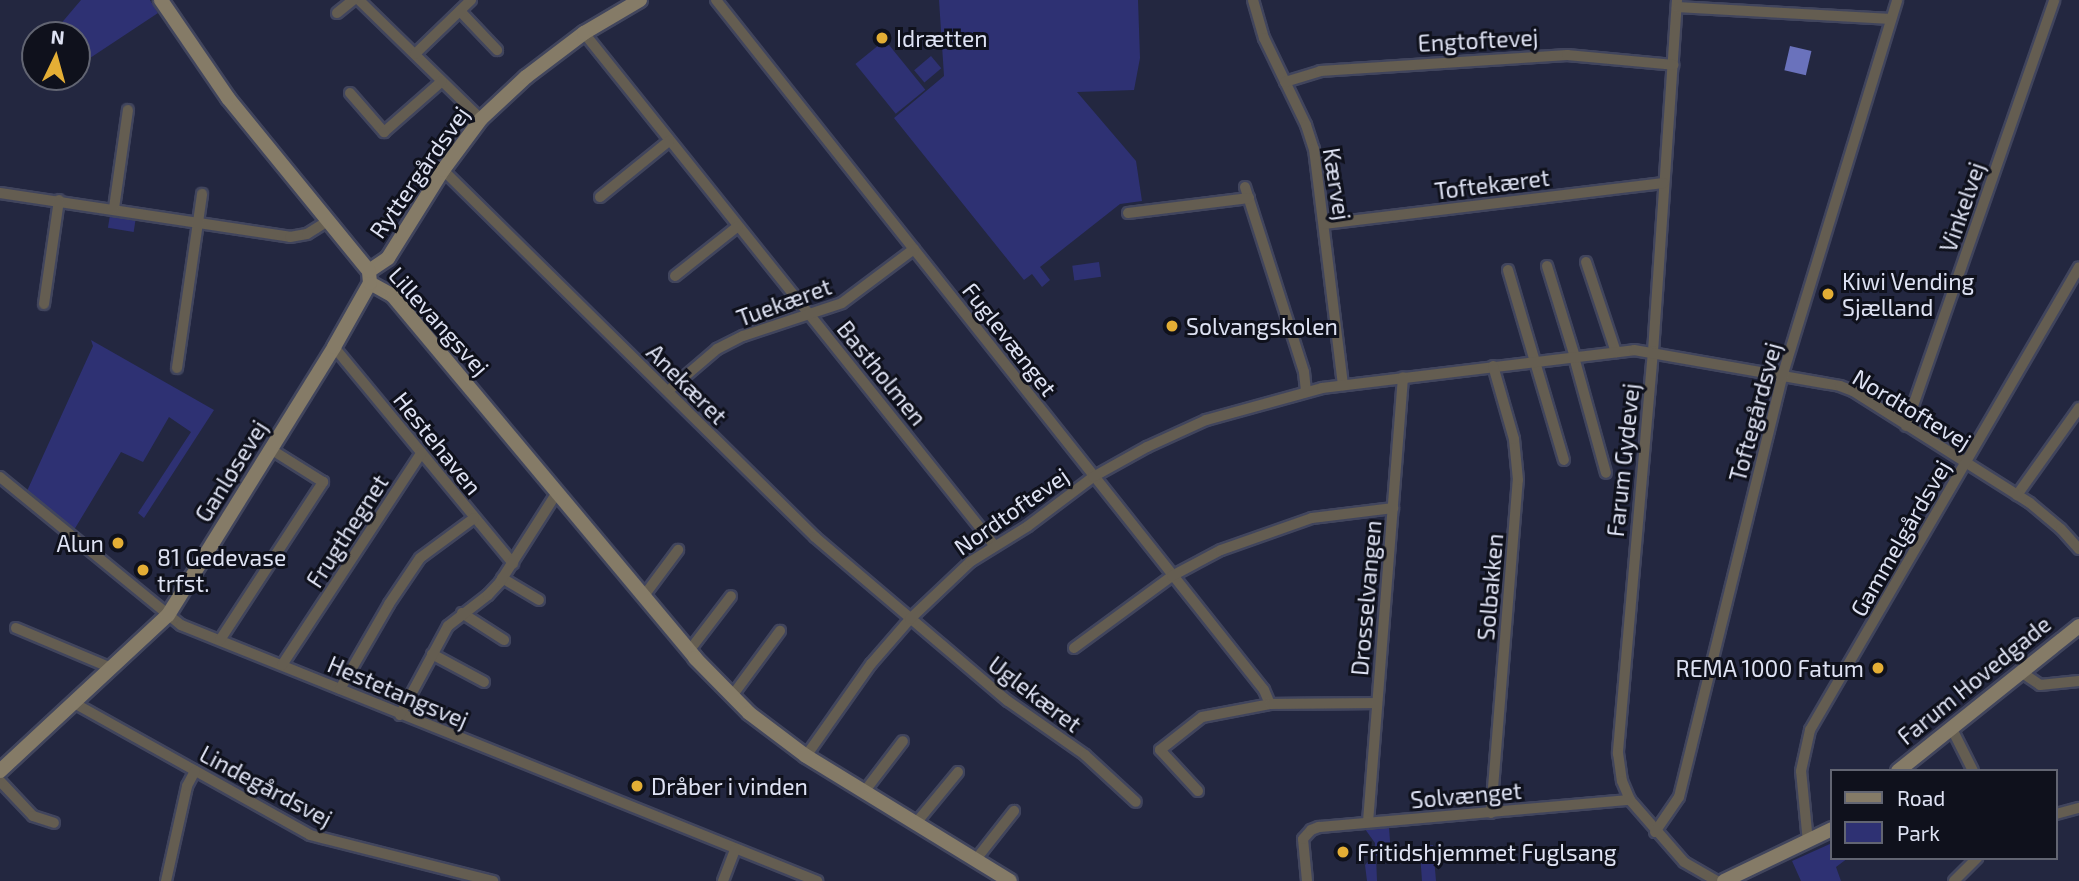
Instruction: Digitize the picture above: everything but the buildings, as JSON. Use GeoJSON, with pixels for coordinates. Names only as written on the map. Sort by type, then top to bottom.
{"type":"FeatureCollection","features":[{"type":"Feature","properties":{"kind":"street","name":"Lillevangsvej"},"geometry":{"type":"LineString","coordinates":[[162,0],[228,98],[370,277],[392,295],[689,652],[749,713],[806,755],[977,858],[1010,881]]}},
{"type":"Feature","properties":{"kind":"street"},"geometry":{"type":"LineString","coordinates":[[337,13],[353,0]]}},
{"type":"Feature","properties":{"kind":"street"},"geometry":{"type":"LineString","coordinates":[[359,0],[481,119]]}},
{"type":"Feature","properties":{"kind":"street"},"geometry":{"type":"LineString","coordinates":[[415,54],[471,0]]}},
{"type":"Feature","properties":{"kind":"street","name":"Ryttergårdsvej"},"geometry":{"type":"LineString","coordinates":[[370,277],[388,258],[443,170],[481,119],[526,77],[584,33],[640,0]]}},
{"type":"Feature","properties":{"kind":"street","name":"Fuglevænget"},"geometry":{"type":"LineString","coordinates":[[716,0],[1264,690],[1270,704]]}},
{"type":"Feature","properties":{"kind":"street","name":"Kærvej"},"geometry":{"type":"LineString","coordinates":[[1253,0],[1264,38],[1314,149],[1343,385]]}},
{"type":"Feature","properties":{"kind":"street","name":"Toftegårdsvej"},"geometry":{"type":"LineString","coordinates":[[1655,832],[1679,797],[1782,377],[1897,0]]}},
{"type":"Feature","properties":{"kind":"street","name":"Vinkelvej"},"geometry":{"type":"LineString","coordinates":[[1906,426],[2054,0]]}},
{"type":"Feature","properties":{"kind":"street"},"geometry":{"type":"LineString","coordinates":[[1677,3],[1891,19]]}},
{"type":"Feature","properties":{"kind":"street","name":"Farum Gydevej"},"geometry":{"type":"LineString","coordinates":[[1677,3],[1653,351],[1618,753],[1622,781],[1630,800],[1663,841],[1692,868],[1717,881]]}},
{"type":"Feature","properties":{"kind":"street"},"geometry":{"type":"LineString","coordinates":[[460,11],[498,50]]}},
{"type":"Feature","properties":{"kind":"street","name":"Bastholmen"},"geometry":{"type":"LineString","coordinates":[[584,33],[994,545]]}},
{"type":"Feature","properties":{"kind":"street","name":"Engtoftevej"},"geometry":{"type":"LineString","coordinates":[[1285,82],[1320,71],[1371,66],[1567,55],[1674,65]]}},
{"type":"Feature","properties":{"kind":"street"},"geometry":{"type":"LineString","coordinates":[[350,93],[384,132],[442,81]]}},
{"type":"Feature","properties":{"kind":"street"},"geometry":{"type":"LineString","coordinates":[[114,208],[128,110]]}},
{"type":"Feature","properties":{"kind":"street"},"geometry":{"type":"LineString","coordinates":[[600,197],[669,141]]}},
{"type":"Feature","properties":{"kind":"street","name":"Anekæret"},"geometry":{"type":"LineString","coordinates":[[443,170],[815,537],[910,619]]}},
{"type":"Feature","properties":{"kind":"street","name":"Toftekæret"},"geometry":{"type":"LineString","coordinates":[[1324,223],[1664,183]]}},
{"type":"Feature","properties":{"kind":"street"},"geometry":{"type":"LineString","coordinates":[[0,193],[114,208],[290,237],[307,234],[328,221]]}},
{"type":"Feature","properties":{"kind":"street"},"geometry":{"type":"LineString","coordinates":[[1128,213],[1247,193],[1304,372],[1306,390]]}},
{"type":"Feature","properties":{"kind":"street"},"geometry":{"type":"LineString","coordinates":[[177,368],[202,194]]}},
{"type":"Feature","properties":{"kind":"street"},"geometry":{"type":"LineString","coordinates":[[44,304],[59,200]]}},
{"type":"Feature","properties":{"kind":"street"},"geometry":{"type":"LineString","coordinates":[[675,276],[737,226]]}},
{"type":"Feature","properties":{"kind":"street","name":"Tuekæret"},"geometry":{"type":"LineString","coordinates":[[668,391],[718,349],[743,336],[842,303],[861,292],[914,249]]}},
{"type":"Feature","properties":{"kind":"street"},"geometry":{"type":"LineString","coordinates":[[1586,262],[1616,352]]}},
{"type":"Feature","properties":{"kind":"street"},"geometry":{"type":"LineString","coordinates":[[1547,266],[1606,473]]}},
{"type":"Feature","properties":{"kind":"street","name":"Gammelgårdsvej"},"geometry":{"type":"LineString","coordinates":[[1808,842],[1801,771],[1810,730],[2079,267]]}},
{"type":"Feature","properties":{"kind":"street"},"geometry":{"type":"LineString","coordinates":[[1508,270],[1564,460]]}},
{"type":"Feature","properties":{"kind":"street","name":"Ganløsevej"},"geometry":{"type":"LineString","coordinates":[[2,767],[168,615],[334,347],[370,277]]}},
{"type":"Feature","properties":{"kind":"street","name":"Hestehaven"},"geometry":{"type":"LineString","coordinates":[[334,347],[513,563]]}},
{"type":"Feature","properties":{"kind":"street","name":"Nordtoftevej"},"geometry":{"type":"LineString","coordinates":[[806,755],[871,664],[910,619],[954,576],[994,545],[1028,526],[1093,477],[1206,420],[1306,390],[1535,361],[1616,352],[1653,351],[1853,391],[2017,495],[2044,514],[2079,550]]}},
{"type":"Feature","properties":{"kind":"street","name":"Solbakken"},"geometry":{"type":"LineString","coordinates":[[1491,813],[1518,480],[1514,439],[1493,366]]}},
{"type":"Feature","properties":{"kind":"street","name":"Drosselvangen"},"geometry":{"type":"LineString","coordinates":[[1368,822],[1403,377]]}},
{"type":"Feature","properties":{"kind":"street"},"geometry":{"type":"LineString","coordinates":[[2017,495],[2079,408]]}},
{"type":"Feature","properties":{"kind":"street"},"geometry":{"type":"LineString","coordinates":[[220,640],[323,482],[272,450]]}},
{"type":"Feature","properties":{"kind":"street","name":"Frugthegnet"},"geometry":{"type":"LineString","coordinates":[[282,665],[421,453]]}},
{"type":"Feature","properties":{"kind":"street","name":"Hestetangsvej"},"geometry":{"type":"LineString","coordinates":[[0,477],[181,625],[817,881]]}},
{"type":"Feature","properties":{"kind":"street"},"geometry":{"type":"LineString","coordinates":[[400,715],[448,626],[462,612],[488,595],[502,578],[556,494]]}},
{"type":"Feature","properties":{"kind":"street"},"geometry":{"type":"LineString","coordinates":[[1074,648],[1172,576],[1221,550],[1312,518],[1393,508]]}},
{"type":"Feature","properties":{"kind":"street"},"geometry":{"type":"LineString","coordinates":[[340,689],[389,604],[420,558],[474,518]]}},
{"type":"Feature","properties":{"kind":"street"},"geometry":{"type":"LineString","coordinates":[[643,597],[678,551]]}},
{"type":"Feature","properties":{"kind":"street"},"geometry":{"type":"LineString","coordinates":[[502,578],[539,600]]}},
{"type":"Feature","properties":{"kind":"street"},"geometry":{"type":"LineString","coordinates":[[689,652],[731,596]]}},
{"type":"Feature","properties":{"kind":"street"},"geometry":{"type":"LineString","coordinates":[[462,612],[504,640]]}},
{"type":"Feature","properties":{"kind":"street","name":"Uglekæret"},"geometry":{"type":"LineString","coordinates":[[910,619],[1008,701],[1085,755],[1136,802]]}},
{"type":"Feature","properties":{"kind":"street","name":"Farum Hovedgade"},"geometry":{"type":"LineString","coordinates":[[1900,769],[2079,626]]}},
{"type":"Feature","properties":{"kind":"street"},"geometry":{"type":"LineString","coordinates":[[16,628],[111,668]]}},
{"type":"Feature","properties":{"kind":"street"},"geometry":{"type":"LineString","coordinates":[[732,696],[780,631]]}},
{"type":"Feature","properties":{"kind":"street"},"geometry":{"type":"LineString","coordinates":[[432,654],[484,682]]}},
{"type":"Feature","properties":{"kind":"street"},"geometry":{"type":"LineString","coordinates":[[2021,672],[2040,685],[2079,681]]}},
{"type":"Feature","properties":{"kind":"street","name":"Lindegårdsvej"},"geometry":{"type":"LineString","coordinates":[[74,703],[310,835],[494,881]]}},
{"type":"Feature","properties":{"kind":"street"},"geometry":{"type":"LineString","coordinates":[[1198,791],[1160,750],[1202,717],[1270,704],[1377,703]]}},
{"type":"Feature","properties":{"kind":"street"},"geometry":{"type":"LineString","coordinates":[[1951,727],[1972,769]]}},
{"type":"Feature","properties":{"kind":"street"},"geometry":{"type":"LineString","coordinates":[[864,792],[902,741]]}},
{"type":"Feature","properties":{"kind":"street"},"geometry":{"type":"LineString","coordinates":[[166,881],[187,786],[195,771]]}},
{"type":"Feature","properties":{"kind":"street"},"geometry":{"type":"LineString","coordinates":[[916,823],[958,772]]}},
{"type":"Feature","properties":{"kind":"street"},"geometry":{"type":"LineString","coordinates":[[0,781],[33,816],[54,823]]}},
{"type":"Feature","properties":{"kind":"street","name":"Solvænget"},"geometry":{"type":"LineString","coordinates":[[1307,881],[1303,839],[1307,833],[1320,827],[1630,800]]}},
{"type":"Feature","properties":{"kind":"street"},"geometry":{"type":"LineString","coordinates":[[2058,813],[2079,808]]}},
{"type":"Feature","properties":{"kind":"street"},"geometry":{"type":"LineString","coordinates":[[977,858],[1014,811]]}},
{"type":"Feature","properties":{"kind":"street"},"geometry":{"type":"LineString","coordinates":[[1724,881],[1747,875],[1830,830]]}},
{"type":"Feature","properties":{"kind":"street"},"geometry":{"type":"LineString","coordinates":[[723,881],[736,849]]}},
{"type":"Feature","properties":{"kind":"street"},"geometry":{"type":"LineString","coordinates":[[1954,881],[1975,860]]}},
{"type":"Feature","properties":{"kind":"green space"},"geometry":{"type":"Polygon","coordinates":[[[81,0],[150,0],[158,13],[91,57],[91,21],[63,21],[81,0]]]}},
{"type":"Feature","properties":{"kind":"green space"},"geometry":{"type":"Polygon","coordinates":[[[939,0],[1138,0],[1140,58],[1134,90],[1077,92],[1136,161],[1142,201],[1120,204],[1040,267],[1050,280],[1042,287],[1032,274],[1024,280],[894,118],[944,76],[939,0]]]}},
{"type":"Feature","properties":{"kind":"green space"},"geometry":{"type":"Polygon","coordinates":[[[885,40],[925,90],[896,114],[855,64],[885,40]]]}},
{"type":"Feature","properties":{"kind":"green space"},"geometry":{"type":"Polygon","coordinates":[[[931,56],[941,68],[924,82],[914,70],[931,56]]]}},
{"type":"Feature","properties":{"kind":"green space"},"geometry":{"type":"Polygon","coordinates":[[[110,215],[136,219],[134,232],[108,228],[110,215]]]}},
{"type":"Feature","properties":{"kind":"green space"},"geometry":{"type":"Polygon","coordinates":[[[1099,262],[1101,277],[1074,281],[1072,266],[1099,262]]]}},
{"type":"Feature","properties":{"kind":"green space"},"geometry":{"type":"Polygon","coordinates":[[[91,340],[214,410],[144,518],[138,513],[191,432],[169,417],[143,462],[121,452],[74,530],[27,491],[93,346],[91,340]]]}},
{"type":"Feature","properties":{"kind":"green space"},"geometry":{"type":"Polygon","coordinates":[[[1389,827],[1391,855],[1376,856],[1377,881],[1367,881],[1365,865],[1374,855],[1375,843],[1365,829],[1389,827]]]}},
{"type":"Feature","properties":{"kind":"green space"},"geometry":{"type":"Polygon","coordinates":[[[1830,844],[1830,860],[1845,860],[1836,867],[1841,881],[1801,881],[1792,861],[1830,844]]]}},
{"type":"Feature","properties":{"kind":"green space"},"geometry":{"type":"Polygon","coordinates":[[[1433,845],[1436,881],[1422,881],[1420,853],[1395,855],[1394,849],[1433,845]]]}},
{"type":"Feature","properties":{"kind":"water"},"geometry":{"type":"Polygon","coordinates":[[[1790,46],[1811,51],[1806,75],[1784,70],[1790,46]]]}},
{"type":"Feature","properties":{"kind":"place","name":"Idrætten"},"geometry":{"type":"Point","coordinates":[882,38]}},
{"type":"Feature","properties":{"kind":"place","name":"Kiwi Vending Sjælland"},"geometry":{"type":"Point","coordinates":[1828,294]}},
{"type":"Feature","properties":{"kind":"place","name":"Solvangskolen"},"geometry":{"type":"Point","coordinates":[1172,326]}},
{"type":"Feature","properties":{"kind":"place","name":"Alun"},"geometry":{"type":"Point","coordinates":[118,543]}},
{"type":"Feature","properties":{"kind":"place","name":"81 Gedevase trfst."},"geometry":{"type":"Point","coordinates":[143,570]}},
{"type":"Feature","properties":{"kind":"place","name":"REMA 1000 Fatum"},"geometry":{"type":"Point","coordinates":[1878,668]}},
{"type":"Feature","properties":{"kind":"place","name":"Dråber i vinden"},"geometry":{"type":"Point","coordinates":[637,786]}},
{"type":"Feature","properties":{"kind":"place","name":"Fritidshjemmet Fuglsang"},"geometry":{"type":"Point","coordinates":[1343,852]}}]}
